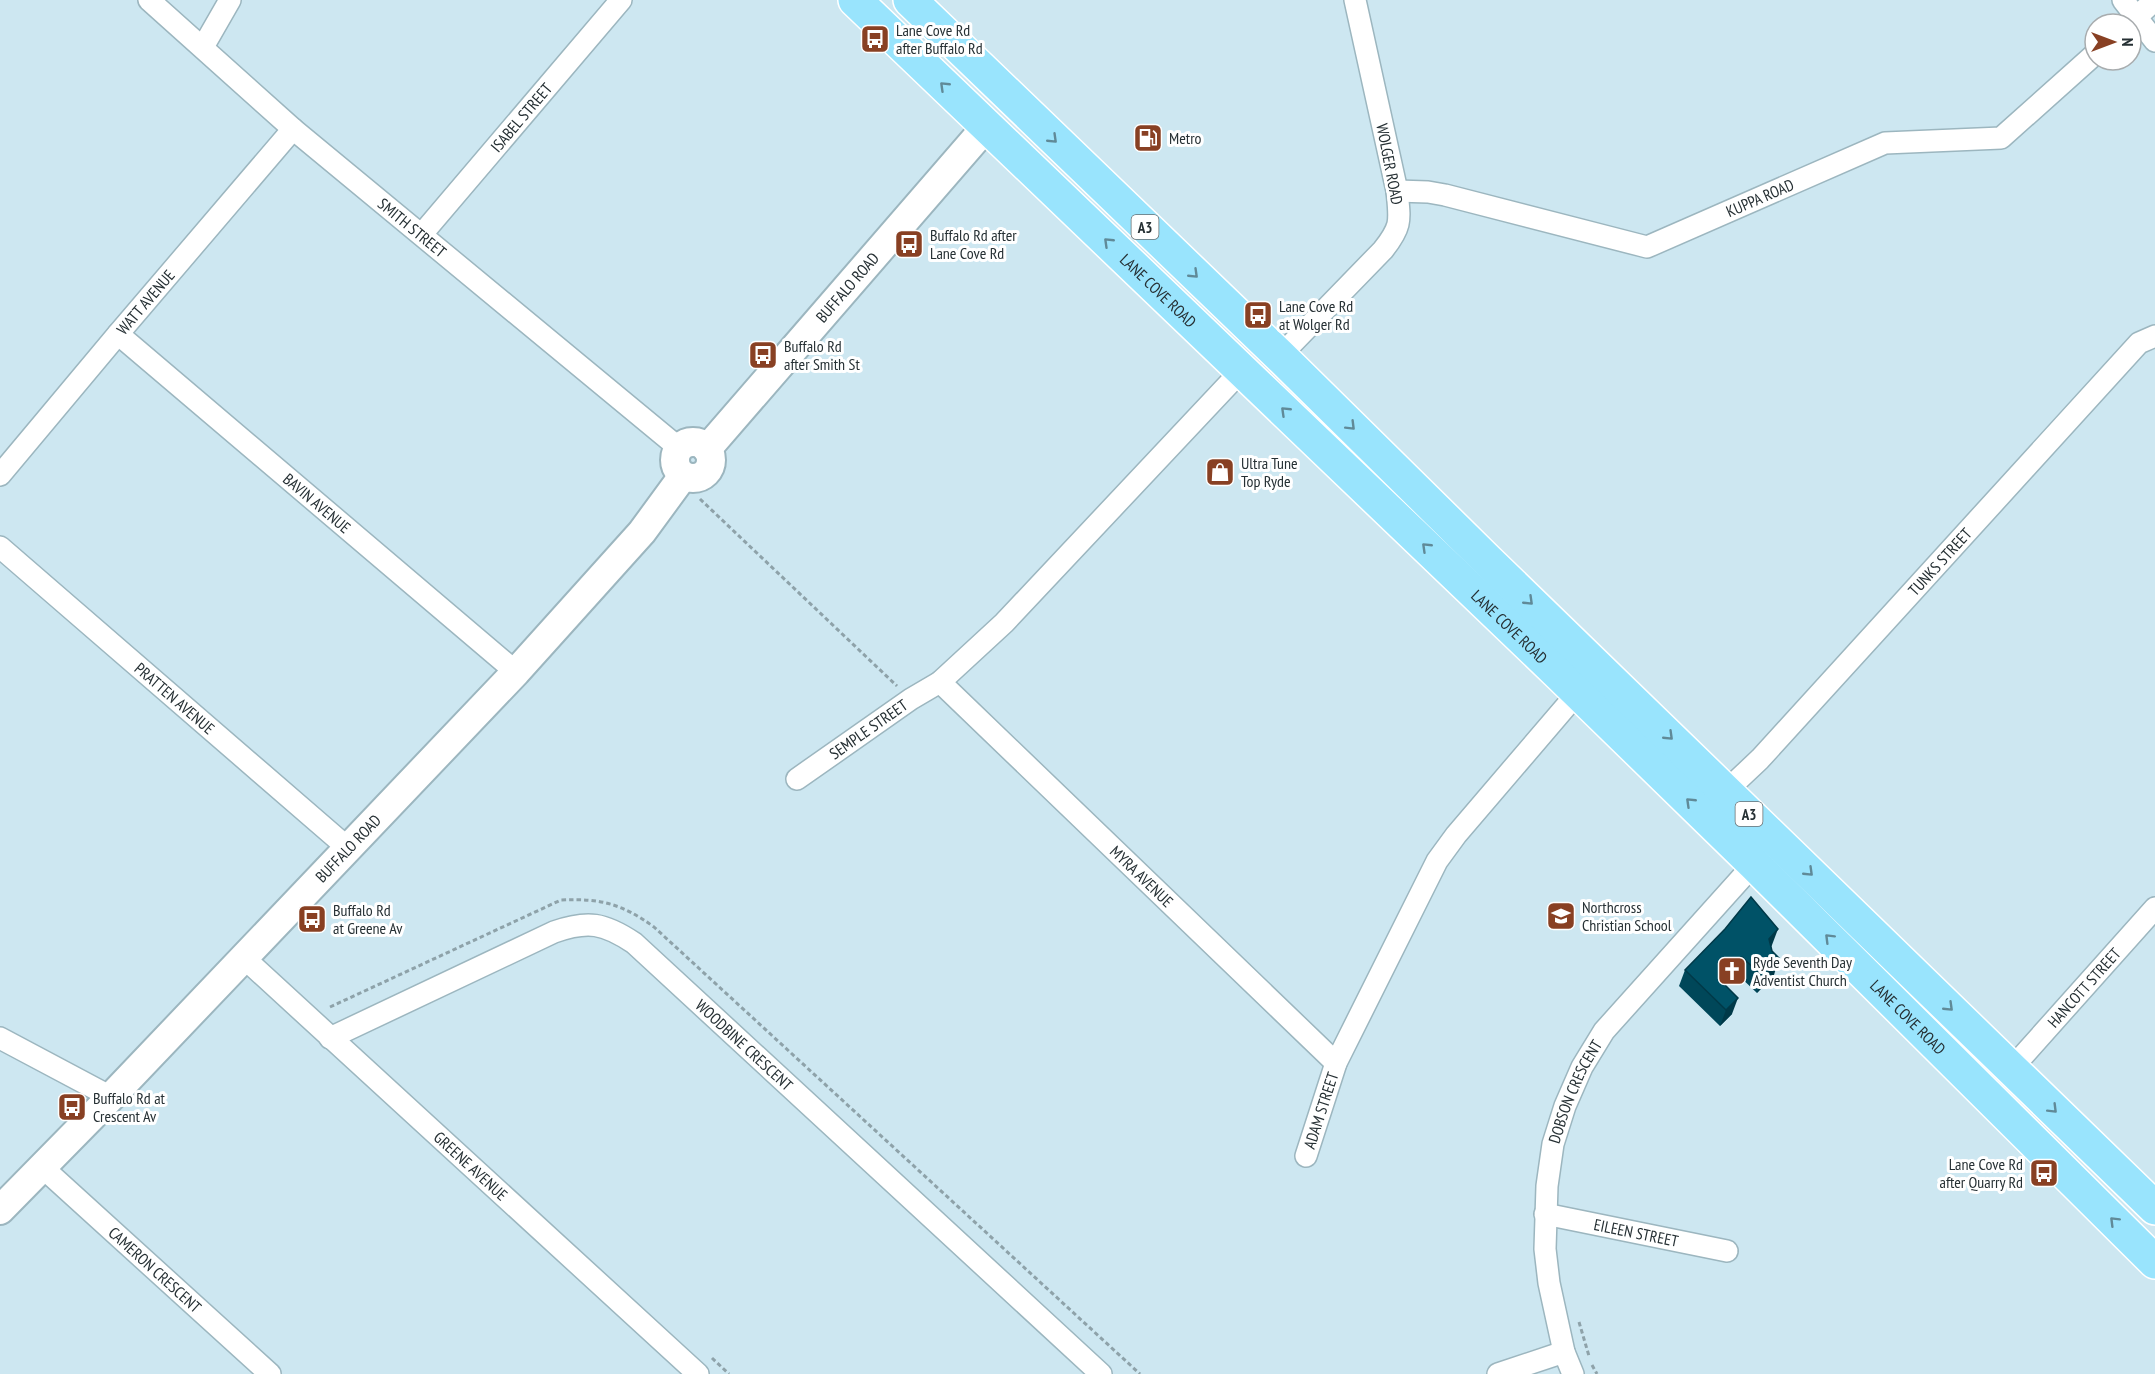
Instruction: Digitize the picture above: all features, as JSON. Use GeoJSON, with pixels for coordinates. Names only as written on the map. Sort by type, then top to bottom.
{"type":"FeatureCollection","features":[{"type":"Feature","properties":{"kind":"highway","name":"LANE COVE ROAD"},"geometry":{"type":"LineString","coordinates":[[855,0],[1579,694],[1754,864],[2146,1253]]}},
{"type":"Feature","properties":{"kind":"highway","name":"LANE COVE ROAD"},"geometry":{"type":"LineString","coordinates":[[910,0],[1280,356],[1725,792],[2155,1208]]}},
{"type":"Feature","properties":{"kind":"highway","name":"BUFFALO ROAD"},"geometry":{"type":"LineString","coordinates":[[986,127],[1010,98]]}},
{"type":"Feature","properties":{"kind":"street","name":"SMITH STREET"},"geometry":{"type":"LineString","coordinates":[[149,0],[293,129],[690,458]]}},
{"type":"Feature","properties":{"kind":"street"},"geometry":{"type":"LineString","coordinates":[[203,47],[230,0]]}},
{"type":"Feature","properties":{"kind":"street","name":"ISABEL STREET"},"geometry":{"type":"LineString","coordinates":[[422,234],[621,0]]}},
{"type":"Feature","properties":{"kind":"street","name":"WOLGER ROAD"},"geometry":{"type":"LineString","coordinates":[[1280,356],[1383,250],[1395,234],[1400,219],[1397,191],[1355,0]]}},
{"type":"Feature","properties":{"kind":"street"},"geometry":{"type":"LineString","coordinates":[[2142,12],[2155,0]]}},
{"type":"Feature","properties":{"kind":"street"},"geometry":{"type":"LineString","coordinates":[[2143,30],[2155,41]]}},
{"type":"Feature","properties":{"kind":"street","name":"KUPPA ROAD"},"geometry":{"type":"LineString","coordinates":[[1397,191],[1445,195],[1647,247],[1885,143],[2001,138],[2083,65]]}},
{"type":"Feature","properties":{"kind":"street","name":"BUFFALO ROAD"},"geometry":{"type":"LineString","coordinates":[[0,1210],[349,849],[516,672],[642,532],[690,458],[986,127]]}},
{"type":"Feature","properties":{"kind":"street","name":"WATT AVENUE"},"geometry":{"type":"LineString","coordinates":[[0,475],[293,129]]}},
{"type":"Feature","properties":{"kind":"street","name":"BAVIN AVENUE"},"geometry":{"type":"LineString","coordinates":[[118,334],[516,672]]}},
{"type":"Feature","properties":{"kind":"street","name":"TUNKS STREET"},"geometry":{"type":"LineString","coordinates":[[1725,792],[1760,759],[2139,343],[2155,336]]}},
{"type":"Feature","properties":{"kind":"street"},"geometry":{"type":"LineString","coordinates":[[940,682],[1004,623],[1242,370]]}},
{"type":"Feature","properties":{"kind":"street","name":"PRATTEN AVENUE"},"geometry":{"type":"LineString","coordinates":[[0,548],[349,849]]}},
{"type":"Feature","properties":{"kind":"street","name":"SEMPLE STREET"},"geometry":{"type":"LineString","coordinates":[[797,779],[911,699],[940,682]]}},
{"type":"Feature","properties":{"kind":"street","name":"MYRA AVENUE"},"geometry":{"type":"LineString","coordinates":[[940,682],[1336,1063]]}},
{"type":"Feature","properties":{"kind":"street"},"geometry":{"type":"LineString","coordinates":[[1336,1063],[1437,861],[1456,835],[1579,694]]}},
{"type":"Feature","properties":{"kind":"street","name":"DOBSON CRESCENT"},"geometry":{"type":"LineString","coordinates":[[1573,1374],[1564,1352],[1549,1283],[1545,1249],[1545,1214],[1553,1144],[1565,1106],[1582,1067],[1604,1031],[1754,864]]}},
{"type":"Feature","properties":{"kind":"street","name":"HANCOTT STREET"},"geometry":{"type":"LineString","coordinates":[[2012,1068],[2155,908]]}},
{"type":"Feature","properties":{"kind":"street","name":"WOODBINE CRESCENT"},"geometry":{"type":"LineString","coordinates":[[330,1038],[574,924],[595,924],[608,927],[634,943],[1101,1374]]}},
{"type":"Feature","properties":{"kind":"street","name":"GREENE AVENUE"},"geometry":{"type":"LineString","coordinates":[[243,957],[698,1374]]}},
{"type":"Feature","properties":{"kind":"street"},"geometry":{"type":"LineString","coordinates":[[0,1038],[111,1097]]}},
{"type":"Feature","properties":{"kind":"street","name":"ADAM STREET"},"geometry":{"type":"LineString","coordinates":[[1306,1156],[1336,1063]]}},
{"type":"Feature","properties":{"kind":"street","name":"CAMERON CRESCENT"},"geometry":{"type":"LineString","coordinates":[[41,1166],[270,1374]]}},
{"type":"Feature","properties":{"kind":"street","name":"EILEEN STREET"},"geometry":{"type":"LineString","coordinates":[[1545,1214],[1728,1251]]}},
{"type":"Feature","properties":{"kind":"street"},"geometry":{"type":"LineString","coordinates":[[2146,1253],[2155,1274]]}},
{"type":"Feature","properties":{"kind":"street"},"geometry":{"type":"LineString","coordinates":[[1498,1374],[1564,1352]]}},
{"type":"Feature","properties":{"kind":"path"},"geometry":{"type":"LineString","coordinates":[[700,499],[911,699]]}},
{"type":"Feature","properties":{"kind":"path"},"geometry":{"type":"LineString","coordinates":[[1578,1315],[1589,1359],[1597,1374]]}},
{"type":"Feature","properties":{"kind":"building","name":"Ryde Seventh Day Adventist Church"},"geometry":{"type":"Polygon","coordinates":[[[1751,897],[1778,929],[1769,939],[1772,951],[1779,958],[1763,977],[1742,957],[1720,980],[1738,998],[1726,1010],[1685,970],[1725,929],[1751,897]]]}},
{"type":"Feature","properties":{"kind":"place","name":"Lane Cove Rd after Buffalo Rd"},"geometry":{"type":"Point","coordinates":[875,39]}},
{"type":"Feature","properties":{"kind":"place","name":"Metro"},"geometry":{"type":"Point","coordinates":[1148,138]}},
{"type":"Feature","properties":{"kind":"place","name":"Buffalo Rd after Lane Cove Rd"},"geometry":{"type":"Point","coordinates":[909,244]}},
{"type":"Feature","properties":{"kind":"place","name":"Lane Cove Rd at Wolger Rd"},"geometry":{"type":"Point","coordinates":[1258,315]}},
{"type":"Feature","properties":{"kind":"place","name":"Buffalo Rd after Smith St"},"geometry":{"type":"Point","coordinates":[763,355]}},
{"type":"Feature","properties":{"kind":"place","name":"Ultra Tune Top Ryde"},"geometry":{"type":"Point","coordinates":[1220,472]}},
{"type":"Feature","properties":{"kind":"place","name":"Northcross Christian School"},"geometry":{"type":"Point","coordinates":[1561,916]}},
{"type":"Feature","properties":{"kind":"place","name":"Buffalo Rd at Greene Av"},"geometry":{"type":"Point","coordinates":[312,919]}},
{"type":"Feature","properties":{"kind":"place","name":"Ryde Seventh Day Adventist Church"},"geometry":{"type":"Point","coordinates":[1732,971]}},
{"type":"Feature","properties":{"kind":"place","name":"Buffalo Rd at Crescent Av"},"geometry":{"type":"Point","coordinates":[72,1107]}},
{"type":"Feature","properties":{"kind":"place","name":"Lane Cove Rd after Quarry Rd"},"geometry":{"type":"Point","coordinates":[2044,1173]}}]}
